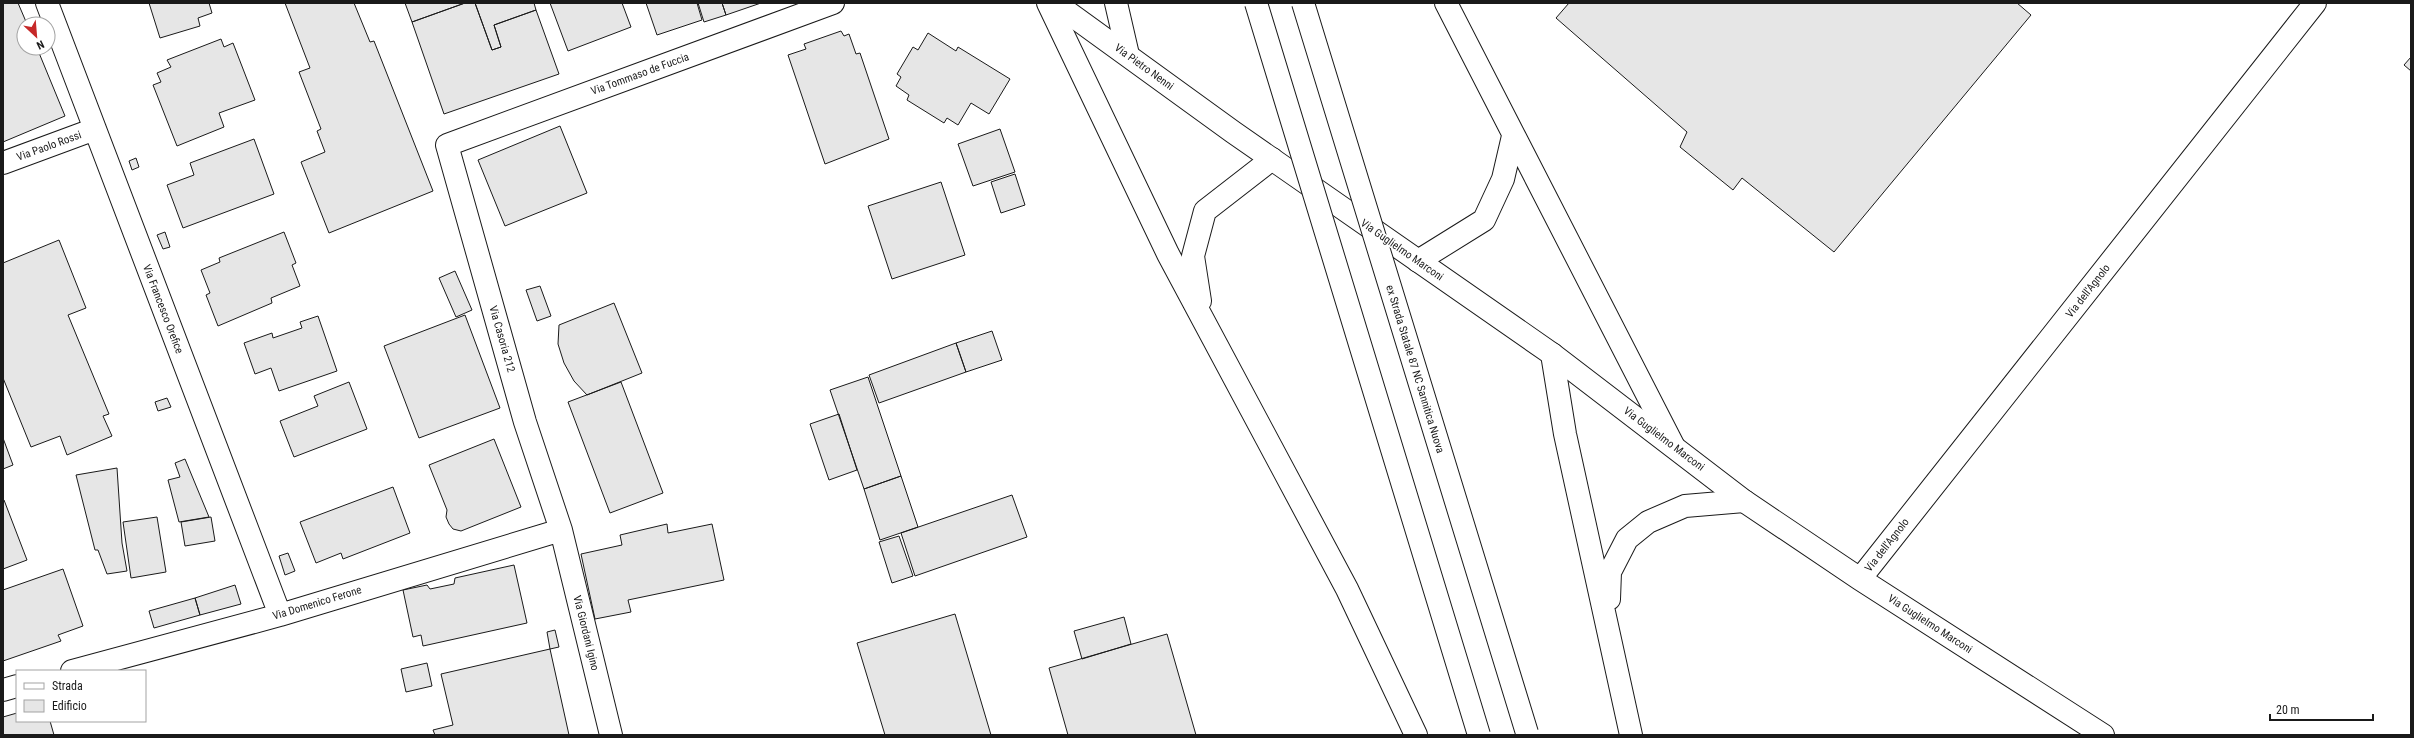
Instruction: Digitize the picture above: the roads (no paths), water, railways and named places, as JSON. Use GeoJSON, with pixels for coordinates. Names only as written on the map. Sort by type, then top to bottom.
{"type":"FeatureCollection","features":[{"type":"Feature","properties":{"kind":"main road","name":"Via Francesco Orefice"},"geometry":{"type":"LineString","coordinates":[[47,3],[280,615]]}},
{"type":"Feature","properties":{"kind":"main road","name":"Via Tommaso de Fuccia"},"geometry":{"type":"LineString","coordinates":[[448,146],[832,3]]}},
{"type":"Feature","properties":{"kind":"main road"},"geometry":{"type":"LineString","coordinates":[[1048,3],[1168,254],[1347,589],[1416,735]]}},
{"type":"Feature","properties":{"kind":"main road","name":"Via Pietro Nenni"},"geometry":{"type":"LineString","coordinates":[[1055,3],[1233,132]]}},
{"type":"Feature","properties":{"kind":"main road"},"geometry":{"type":"LineString","coordinates":[[1116,3],[1128,55]]}},
{"type":"Feature","properties":{"kind":"main road"},"geometry":{"type":"LineString","coordinates":[[1256,3],[1479,735]]}},
{"type":"Feature","properties":{"kind":"main road","name":"ex Strada Statale 87 NC Sannitica Nuova"},"geometry":{"type":"LineString","coordinates":[[1303,3],[1528,735]]}},
{"type":"Feature","properties":{"kind":"main road"},"geometry":{"type":"LineString","coordinates":[[1446,3],[1513,136],[1674,445]]}},
{"type":"Feature","properties":{"kind":"main road","name":"Via dell'Agnolo"},"geometry":{"type":"LineString","coordinates":[[1860,579],[2315,3]]}},
{"type":"Feature","properties":{"kind":"main road","name":"Via Paolo Rossi"},"geometry":{"type":"LineString","coordinates":[[3,163],[95,129]]}},
{"type":"Feature","properties":{"kind":"main road","name":"Via Guglielmo Marconi"},"geometry":{"type":"LineString","coordinates":[[1233,132],[1552,354],[1674,445],[1744,501],[1860,579],[2103,735]]}},
{"type":"Feature","properties":{"kind":"main road"},"geometry":{"type":"LineString","coordinates":[[1418,261],[1484,220],[1503,179],[1513,136]]}},
{"type":"Feature","properties":{"kind":"main road","name":"Via Casoria 212"},"geometry":{"type":"LineString","coordinates":[[448,146],[525,422],[561,530]]}},
{"type":"Feature","properties":{"kind":"main road"},"geometry":{"type":"LineString","coordinates":[[1204,321],[1193,256],[1205,211],[1272,159]]}},
{"type":"Feature","properties":{"kind":"main road"},"geometry":{"type":"LineString","coordinates":[[1552,354],[1565,434],[1631,735]]}},
{"type":"Feature","properties":{"kind":"main road"},"geometry":{"type":"LineString","coordinates":[[1608,628],[1610,572],[1627,539],[1648,522],[1685,506],[1744,501]]}},
{"type":"Feature","properties":{"kind":"main road","name":"Via Domenico Ferone"},"geometry":{"type":"LineString","coordinates":[[76,670],[280,615],[561,530]]}},
{"type":"Feature","properties":{"kind":"main road","name":"Via Giordani Igino"},"geometry":{"type":"LineString","coordinates":[[561,530],[612,735]]}},
{"type":"Feature","properties":{"kind":"main road"},"geometry":{"type":"LineString","coordinates":[[3,690],[16,686]]}}]}
